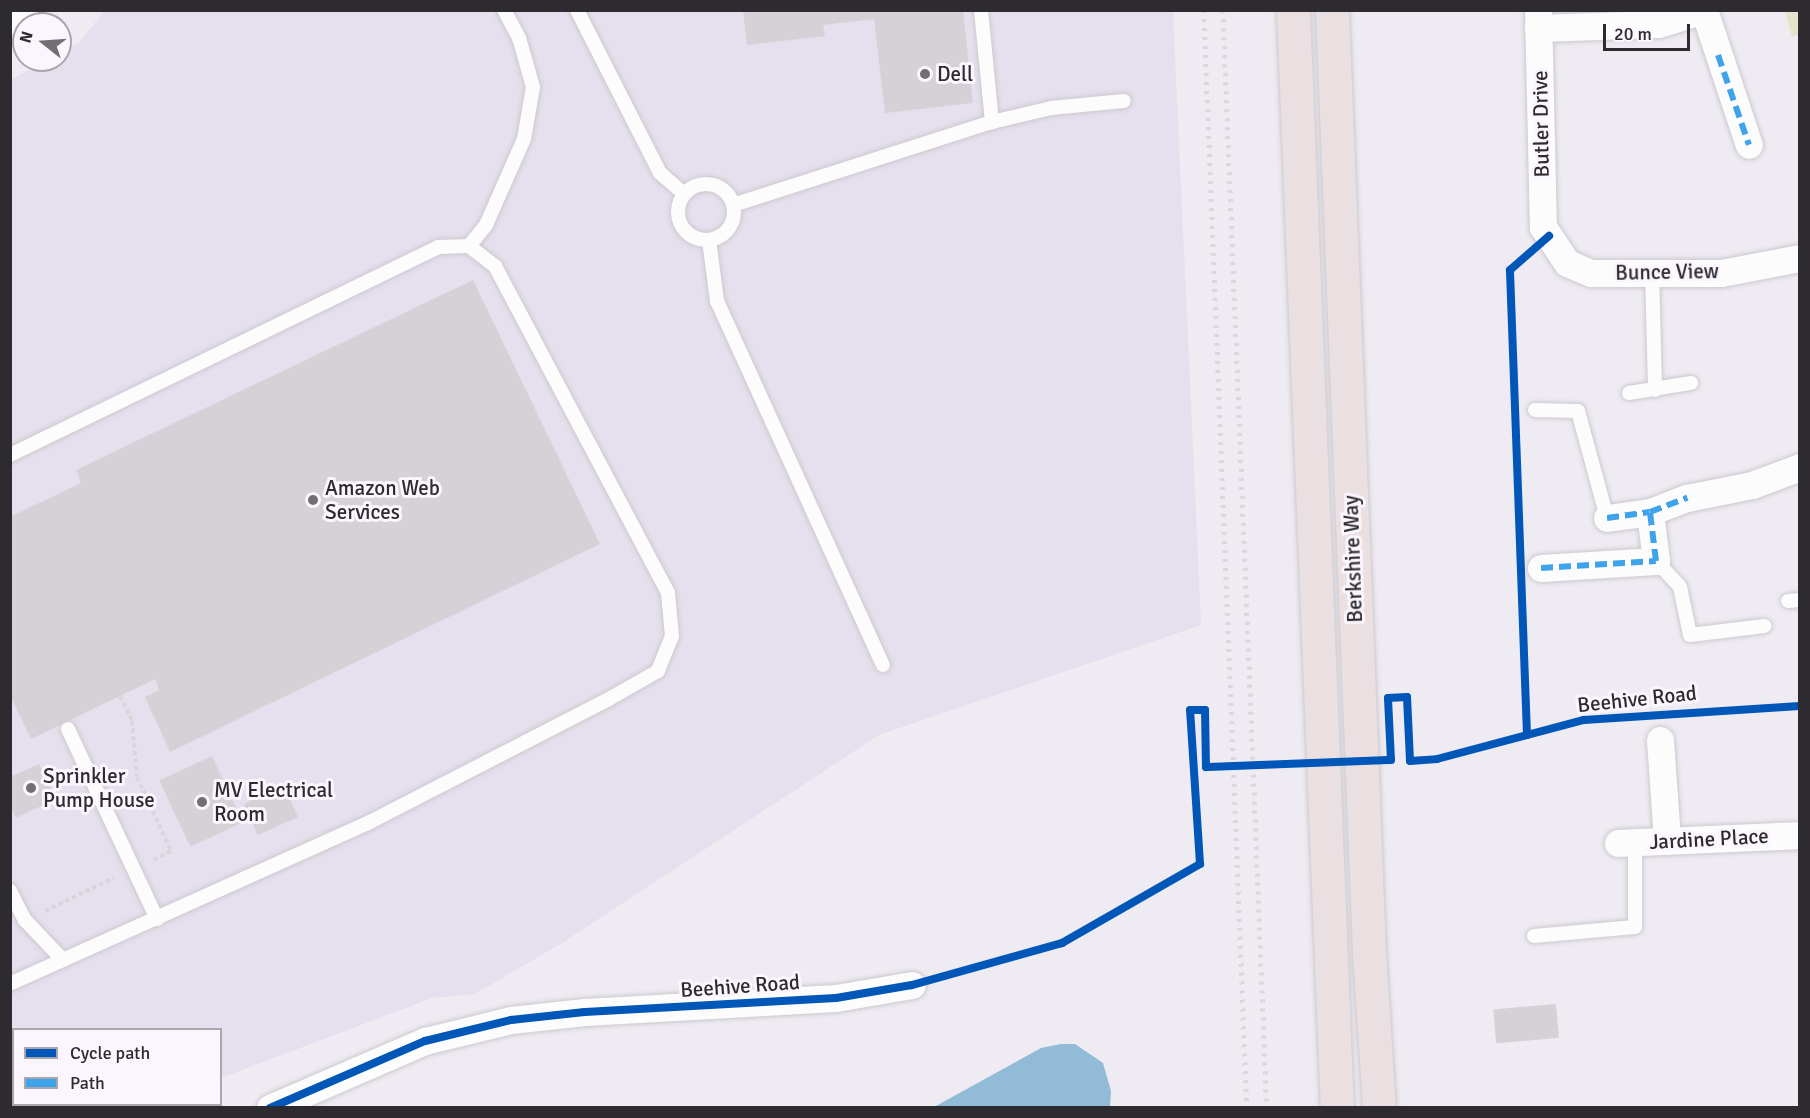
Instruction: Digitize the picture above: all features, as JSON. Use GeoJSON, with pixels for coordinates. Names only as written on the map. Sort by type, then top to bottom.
{"type":"FeatureCollection","features":[{"type":"Feature","properties":{"kind":"highway","name":"Berkshire Way"},"geometry":{"type":"LineString","coordinates":[[1293,10],[1336,1107]]}},
{"type":"Feature","properties":{"kind":"highway","name":"Berkshire Way"},"geometry":{"type":"LineString","coordinates":[[1332,10],[1368,941],[1379,1107]]}},
{"type":"Feature","properties":{"kind":"street"},"geometry":{"type":"LineString","coordinates":[[10,18],[21,10]]}},
{"type":"Feature","properties":{"kind":"street"},"geometry":{"type":"LineString","coordinates":[[1538,19],[1658,24],[1704,10],[1749,145]]}},
{"type":"Feature","properties":{"kind":"street","name":"Butler Drive"},"geometry":{"type":"LineString","coordinates":[[1538,19],[1543,227],[1549,236]]}},
{"type":"Feature","properties":{"kind":"street","name":"Bunce View"},"geometry":{"type":"LineString","coordinates":[[1549,236],[1567,263],[1591,273],[1722,273],[1800,258]]}},
{"type":"Feature","properties":{"kind":"street"},"geometry":{"type":"LineString","coordinates":[[1607,518],[1650,512],[1687,498],[1752,485],[1800,467]]}},
{"type":"Feature","properties":{"kind":"street"},"geometry":{"type":"LineString","coordinates":[[1541,568],[1656,561],[1650,512]]}},
{"type":"Feature","properties":{"kind":"street"},"geometry":{"type":"LineString","coordinates":[[1660,740],[1667,841]]}},
{"type":"Feature","properties":{"kind":"street","name":"Jardine Place"},"geometry":{"type":"LineString","coordinates":[[1627,843],[1800,835]]}},
{"type":"Feature","properties":{"kind":"street","name":"Beehive Road"},"geometry":{"type":"LineString","coordinates":[[270,1107],[425,1041],[511,1020],[585,1012],[836,998],[912,985]]}},
{"type":"Feature","properties":{"kind":"lane"},"geometry":{"type":"LineString","coordinates":[[469,246],[486,225],[524,139],[533,87],[519,38],[504,10]]}},
{"type":"Feature","properties":{"kind":"lane"},"geometry":{"type":"LineString","coordinates":[[577,10],[660,173],[684,194]]}},
{"type":"Feature","properties":{"kind":"lane"},"geometry":{"type":"LineString","coordinates":[[981,10],[992,122]]}},
{"type":"Feature","properties":{"kind":"lane"},"geometry":{"type":"LineString","coordinates":[[733,205],[992,122],[1051,108],[1124,102]]}},
{"type":"Feature","properties":{"kind":"lane"},"geometry":{"type":"LineString","coordinates":[[713,185],[722,189],[733,205],[732,224],[718,238],[709,240],[690,236],[683,229],[678,210],[684,194],[694,186],[713,185]]}},
{"type":"Feature","properties":{"kind":"lane"},"geometry":{"type":"LineString","coordinates":[[709,240],[717,301],[883,665]]}},
{"type":"Feature","properties":{"kind":"lane"},"geometry":{"type":"LineString","coordinates":[[10,455],[438,247],[469,246],[495,266],[668,593],[672,636],[658,670],[370,822],[10,984]]}},
{"type":"Feature","properties":{"kind":"lane"},"geometry":{"type":"LineString","coordinates":[[1652,272],[1655,390]]}},
{"type":"Feature","properties":{"kind":"lane"},"geometry":{"type":"LineString","coordinates":[[1629,393],[1691,383]]}},
{"type":"Feature","properties":{"kind":"lane"},"geometry":{"type":"LineString","coordinates":[[1535,410],[1578,411],[1607,518]]}},
{"type":"Feature","properties":{"kind":"lane"},"geometry":{"type":"LineString","coordinates":[[1656,561],[1680,586],[1690,635],[1764,627]]}},
{"type":"Feature","properties":{"kind":"lane"},"geometry":{"type":"LineString","coordinates":[[68,729],[157,919]]}},
{"type":"Feature","properties":{"kind":"lane"},"geometry":{"type":"LineString","coordinates":[[1534,936],[1635,927],[1627,843]]}},
{"type":"Feature","properties":{"kind":"lane"},"geometry":{"type":"LineString","coordinates":[[10,891],[25,920],[63,960]]}},
{"type":"Feature","properties":{"kind":"path"},"geometry":{"type":"LineString","coordinates":[[1388,698],[1407,697],[1410,761],[1448,756]]}},
{"type":"Feature","properties":{"kind":"path"},"geometry":{"type":"LineString","coordinates":[[1190,870],[1200,864],[1194,809],[1190,710],[1205,710],[1206,767],[1391,760]]}},
{"type":"Feature","properties":{"kind":"shaded area"},"geometry":{"type":"Polygon","coordinates":[[[104,11],[1173,11],[1201,625],[879,735],[562,943],[475,994],[432,998],[222,1078],[222,1028],[12,1028],[12,1106],[81,1106],[11,1107],[10,80],[25,72],[72,72],[72,46],[80,42],[104,11]]]}},
{"type":"Feature","properties":{"kind":"green space"},"geometry":{"type":"Polygon","coordinates":[[[1785,11],[1799,11],[1799,34],[1792,37],[1785,11]]]}},
{"type":"Feature","properties":{"kind":"water"},"geometry":{"type":"Polygon","coordinates":[[[1075,1044],[1103,1063],[1111,1091],[1110,1107],[934,1107],[1041,1048],[1075,1044]]]}},
{"type":"Feature","properties":{"kind":"building","name":"Dell"},"geometry":{"type":"Polygon","coordinates":[[[743,10],[963,10],[973,103],[885,113],[874,19],[823,25],[825,36],[747,45],[743,10]]]}},
{"type":"Feature","properties":{"kind":"building","name":"Amazon Web Services"},"geometry":{"type":"Polygon","coordinates":[[[473,280],[600,544],[170,752],[145,697],[159,690],[155,679],[31,739],[10,695],[10,517],[81,483],[76,470],[473,280]]]}},
{"type":"Feature","properties":{"kind":"building","name":"MV Electrical Room"},"geometry":{"type":"Polygon","coordinates":[[[212,756],[243,822],[190,847],[159,781],[212,756]]]}},
{"type":"Feature","properties":{"kind":"building","name":"Sprinkler Pump House"},"geometry":{"type":"Polygon","coordinates":[[[39,764],[56,799],[16,818],[10,806],[10,777],[39,764]]]}},
{"type":"Feature","properties":{"kind":"building"},"geometry":{"type":"Polygon","coordinates":[[[284,786],[298,817],[258,835],[244,804],[284,786]]]}},
{"type":"Feature","properties":{"kind":"building"},"geometry":{"type":"Polygon","coordinates":[[[1556,1004],[1559,1038],[1496,1043],[1493,1009],[1556,1004]]]}},
{"type":"Feature","properties":{"kind":"railway"},"geometry":{"type":"LineString","coordinates":[[1204,10],[1247,1108]]}},
{"type":"Feature","properties":{"kind":"railway"},"geometry":{"type":"LineString","coordinates":[[1223,10],[1267,1108]]}},
{"type":"Feature","properties":{"kind":"marked path"},"geometry":{"type":"LineString","coordinates":[[1718,55],[1749,145]]}},
{"type":"Feature","properties":{"kind":"marked path"},"geometry":{"type":"LineString","coordinates":[[1607,518],[1650,512],[1687,498]]}},
{"type":"Feature","properties":{"kind":"marked path"},"geometry":{"type":"LineString","coordinates":[[1541,568],[1656,561],[1650,512]]}},
{"type":"Feature","properties":{"kind":"cycle path"},"geometry":{"type":"LineString","coordinates":[[1527,735],[1510,270],[1549,236]]}},
{"type":"Feature","properties":{"kind":"cycle path"},"geometry":{"type":"LineString","coordinates":[[270,1108],[425,1041],[511,1020],[585,1012],[836,998],[912,985],[1062,943],[1200,864],[1190,710],[1205,710],[1206,767],[1391,760],[1388,698],[1407,697],[1410,761],[1437,759],[1584,720],[1800,706]]}},
{"type":"Feature","properties":{"kind":"place","name":"Dell"},"geometry":{"type":"Point","coordinates":[925,74]}},
{"type":"Feature","properties":{"kind":"place","name":"Amazon Web Services"},"geometry":{"type":"Point","coordinates":[313,500]}},
{"type":"Feature","properties":{"kind":"place","name":"Sprinkler Pump House"},"geometry":{"type":"Point","coordinates":[31,788]}},
{"type":"Feature","properties":{"kind":"place","name":"MV Electrical Room"},"geometry":{"type":"Point","coordinates":[202,802]}}]}
